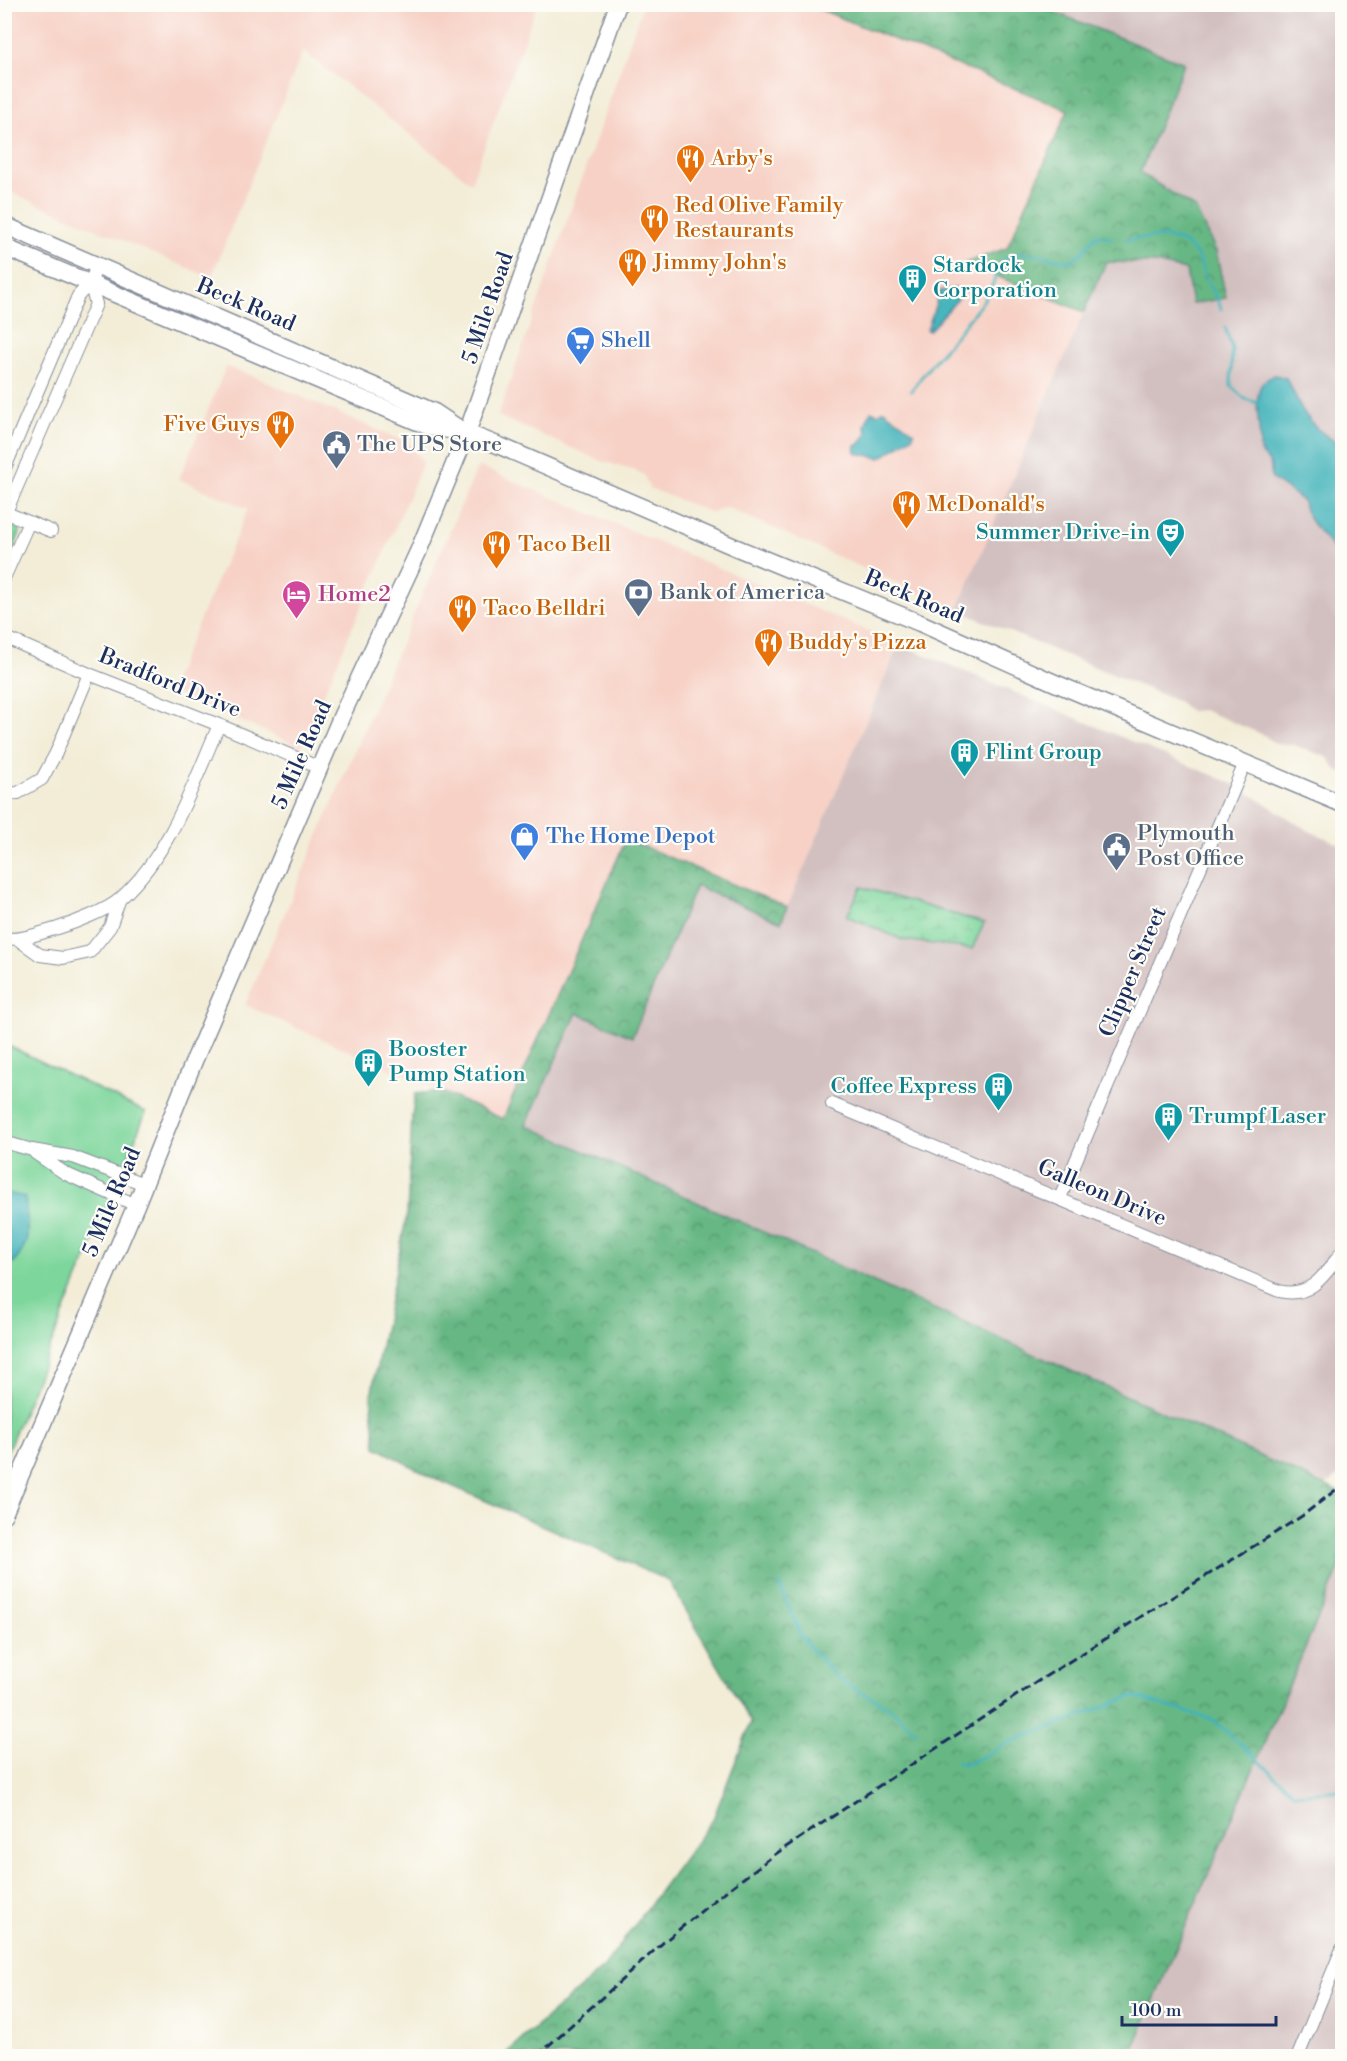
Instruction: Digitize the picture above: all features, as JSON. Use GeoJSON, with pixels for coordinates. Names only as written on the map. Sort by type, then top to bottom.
{"type":"FeatureCollection","features":[{"type":"Feature","properties":{"kind":"main road","name":"5 Mile Road"},"geometry":{"type":"LineString","coordinates":[[4,1514],[136,1205],[190,1071],[320,768],[418,552],[467,433],[618,4]]}},
{"type":"Feature","properties":{"kind":"main road","name":"Beck Road"},"geometry":{"type":"LineString","coordinates":[[4,225],[434,412],[467,433],[736,548],[920,623],[1342,804]]}},
{"type":"Feature","properties":{"kind":"main road","name":"Beck Road"},"geometry":{"type":"LineString","coordinates":[[4,247],[427,426],[467,433]]}},
{"type":"Feature","properties":{"kind":"street"},"geometry":{"type":"LineString","coordinates":[[4,470],[78,296],[90,283],[97,266]]}},
{"type":"Feature","properties":{"kind":"street"},"geometry":{"type":"LineString","coordinates":[[51,531],[5,512],[96,304],[90,283]]}},
{"type":"Feature","properties":{"kind":"street"},"geometry":{"type":"LineString","coordinates":[[4,579],[29,522]]}},
{"type":"Feature","properties":{"kind":"street","name":"Bradford Drive"},"geometry":{"type":"LineString","coordinates":[[4,637],[320,768]]}},
{"type":"Feature","properties":{"kind":"street"},"geometry":{"type":"LineString","coordinates":[[4,794],[18,793],[42,779],[56,753],[89,674]]}},
{"type":"Feature","properties":{"kind":"street"},"geometry":{"type":"LineString","coordinates":[[4,939],[20,940],[74,923],[119,901],[153,863],[176,825],[219,725]]}},
{"type":"Feature","properties":{"kind":"street","name":"Clipper Street"},"geometry":{"type":"LineString","coordinates":[[1060,1198],[1245,763]]}},
{"type":"Feature","properties":{"kind":"street"},"geometry":{"type":"LineString","coordinates":[[20,940],[40,955],[63,958],[90,952],[110,927],[119,901]]}},
{"type":"Feature","properties":{"kind":"street","name":"Galleon Drive"},"geometry":{"type":"LineString","coordinates":[[832,1104],[1288,1293],[1304,1292],[1312,1288],[1342,1252]]}},
{"type":"Feature","properties":{"kind":"street"},"geometry":{"type":"LineString","coordinates":[[4,1142],[32,1150],[73,1157],[144,1184]]}},
{"type":"Feature","properties":{"kind":"street"},"geometry":{"type":"LineString","coordinates":[[32,1150],[66,1174],[136,1205]]}},
{"type":"Feature","properties":{"kind":"street"},"geometry":{"type":"LineString","coordinates":[[1298,2056],[1342,1949]]}},
{"type":"Feature","properties":{"kind":"shaded area"},"geometry":{"type":"Polygon","coordinates":[[[5,4],[537,5],[471,183],[303,51],[211,278],[5,190],[5,4]]]}},
{"type":"Feature","properties":{"kind":"shaded area"},"geometry":{"type":"Polygon","coordinates":[[[643,5],[809,5],[1068,110],[1007,248],[966,264],[1084,312],[957,610],[726,507],[712,513],[649,488],[644,475],[633,469],[604,462],[498,416],[643,5]]]}},
{"type":"Feature","properties":{"kind":"shaded area"},"geometry":{"type":"Polygon","coordinates":[[[1036,5],[1342,5],[1342,773],[1338,772],[1327,757],[1293,745],[1275,744],[1264,735],[1203,710],[1190,711],[1179,702],[957,610],[1105,262],[1184,64],[1036,5]]]}},
{"type":"Feature","properties":{"kind":"shaded area"},"geometry":{"type":"Polygon","coordinates":[[[226,367],[246,373],[410,444],[423,463],[301,747],[169,690],[248,509],[179,479],[226,367]]]}},
{"type":"Feature","properties":{"kind":"shaded area"},"geometry":{"type":"Polygon","coordinates":[[[478,466],[899,644],[781,922],[619,856],[503,1119],[245,1005],[478,466]]]}},
{"type":"Feature","properties":{"kind":"shaded area"},"geometry":{"type":"Polygon","coordinates":[[[899,644],[1236,785],[1309,831],[1342,845],[1342,1473],[1326,1485],[526,1125],[577,1013],[632,1037],[696,886],[781,922],[899,644]]]}},
{"type":"Feature","properties":{"kind":"shaded area"},"geometry":{"type":"Polygon","coordinates":[[[1342,1562],[1342,2056],[1130,2056],[1342,1562]]]}},
{"type":"Feature","properties":{"kind":"green space"},"geometry":{"type":"Polygon","coordinates":[[[809,5],[1036,5],[1184,63],[1140,173],[1195,208],[1216,251],[1226,298],[1192,304],[1186,270],[1155,263],[1106,262],[1084,312],[965,263],[1007,248],[1068,110],[809,5]]]}},
{"type":"Feature","properties":{"kind":"green space"},"geometry":{"type":"Polygon","coordinates":[[[5,518],[17,524],[20,533],[5,569],[5,518]]]}},
{"type":"Feature","properties":{"kind":"green space"},"geometry":{"type":"Polygon","coordinates":[[[626,839],[787,907],[781,922],[696,886],[632,1037],[577,1013],[526,1125],[1342,1493],[1342,1562],[1130,2056],[503,2056],[604,1967],[713,1819],[751,1722],[669,1581],[429,1476],[376,1447],[371,1396],[407,1214],[415,1094],[440,1091],[503,1119],[626,839]]]}},
{"type":"Feature","properties":{"kind":"green space"},"geometry":{"type":"Polygon","coordinates":[[[861,887],[984,923],[972,949],[903,940],[847,916],[861,887]]]}},
{"type":"Feature","properties":{"kind":"green space"},"geometry":{"type":"Polygon","coordinates":[[[5,1044],[146,1112],[5,1457],[5,1044]]]}},
{"type":"Feature","properties":{"kind":"water"},"geometry":{"type":"Polygon","coordinates":[[[959,289],[958,299],[929,331],[927,330],[940,291],[959,289]]]}},
{"type":"Feature","properties":{"kind":"water"},"geometry":{"type":"Polygon","coordinates":[[[1275,375],[1286,378],[1304,413],[1316,428],[1342,447],[1342,565],[1333,548],[1309,518],[1303,501],[1271,478],[1269,462],[1260,451],[1258,397],[1263,382],[1275,375]]]}},
{"type":"Feature","properties":{"kind":"water"},"geometry":{"type":"Polygon","coordinates":[[[884,410],[914,432],[913,436],[881,458],[856,453],[855,446],[860,444],[867,432],[865,425],[871,411],[878,414],[884,410]]]}},
{"type":"Feature","properties":{"kind":"water"},"geometry":{"type":"Polygon","coordinates":[[[4,1192],[25,1197],[26,1240],[24,1248],[13,1263],[5,1259],[4,1192]]]}},
{"type":"Feature","properties":{"kind":"waterway"},"geometry":{"type":"LineString","coordinates":[[911,391],[979,307],[1007,257],[1026,253],[1070,261],[1081,254],[1096,235],[1112,238]]}},
{"type":"Feature","properties":{"kind":"waterway"},"geometry":{"type":"LineString","coordinates":[[1126,240],[1156,237],[1175,239],[1184,243],[1201,262],[1206,279],[1221,309]]}},
{"type":"Feature","properties":{"kind":"waterway"},"geometry":{"type":"LineString","coordinates":[[1225,327],[1232,348],[1231,386],[1245,399],[1261,404]]}},
{"type":"Feature","properties":{"kind":"waterway"},"geometry":{"type":"LineString","coordinates":[[779,1584],[802,1638],[839,1680],[889,1707],[916,1732]]}},
{"type":"Feature","properties":{"kind":"waterway"},"geometry":{"type":"LineString","coordinates":[[956,1762],[965,1765],[1013,1741],[1132,1696],[1214,1720],[1295,1794],[1341,1790]]}},
{"type":"Feature","properties":{"kind":"railway"},"geometry":{"type":"LineString","coordinates":[[537,2056],[665,1941],[777,1853],[1043,1678],[1302,1516],[1342,1485]]}},
{"type":"Feature","properties":{"kind":"place","name":"Arby's"},"geometry":{"type":"Point","coordinates":[690,184]}},
{"type":"Feature","properties":{"kind":"place","name":"Red Olive Family Restaurants"},"geometry":{"type":"Point","coordinates":[654,244]}},
{"type":"Feature","properties":{"kind":"place","name":"Jimmy John's"},"geometry":{"type":"Point","coordinates":[632,288]}},
{"type":"Feature","properties":{"kind":"place","name":"Stardock Corporation"},"geometry":{"type":"Point","coordinates":[912,304]}},
{"type":"Feature","properties":{"kind":"place","name":"Shell"},"geometry":{"type":"Point","coordinates":[580,366]}},
{"type":"Feature","properties":{"kind":"place","name":"Five Guys"},"geometry":{"type":"Point","coordinates":[281,450]}},
{"type":"Feature","properties":{"kind":"place","name":"The UPS Store"},"geometry":{"type":"Point","coordinates":[336,470]}},
{"type":"Feature","properties":{"kind":"place","name":"McDonald's"},"geometry":{"type":"Point","coordinates":[906,530]}},
{"type":"Feature","properties":{"kind":"place","name":"Summer Drive-in"},"geometry":{"type":"Point","coordinates":[1171,558]}},
{"type":"Feature","properties":{"kind":"place","name":"Taco Bell"},"geometry":{"type":"Point","coordinates":[497,570]}},
{"type":"Feature","properties":{"kind":"place","name":"Bank of America"},"geometry":{"type":"Point","coordinates":[639,618]}},
{"type":"Feature","properties":{"kind":"place","name":"Home2"},"geometry":{"type":"Point","coordinates":[297,620]}},
{"type":"Feature","properties":{"kind":"place","name":"Taco Belldri"},"geometry":{"type":"Point","coordinates":[462,634]}},
{"type":"Feature","properties":{"kind":"place","name":"Buddy's Pizza"},"geometry":{"type":"Point","coordinates":[768,668]}},
{"type":"Feature","properties":{"kind":"place","name":"Flint Group"},"geometry":{"type":"Point","coordinates":[964,778]}},
{"type":"Feature","properties":{"kind":"place","name":"The Home Depot"},"geometry":{"type":"Point","coordinates":[525,862]}},
{"type":"Feature","properties":{"kind":"place","name":"Plymouth Post Office"},"geometry":{"type":"Point","coordinates":[1116,872]}},
{"type":"Feature","properties":{"kind":"place","name":"Booster Pump Station"},"geometry":{"type":"Point","coordinates":[368,1088]}},
{"type":"Feature","properties":{"kind":"place","name":"Coffee Express"},"geometry":{"type":"Point","coordinates":[998,1112]}},
{"type":"Feature","properties":{"kind":"place","name":"Trumpf Laser"},"geometry":{"type":"Point","coordinates":[1168,1142]}}]}
